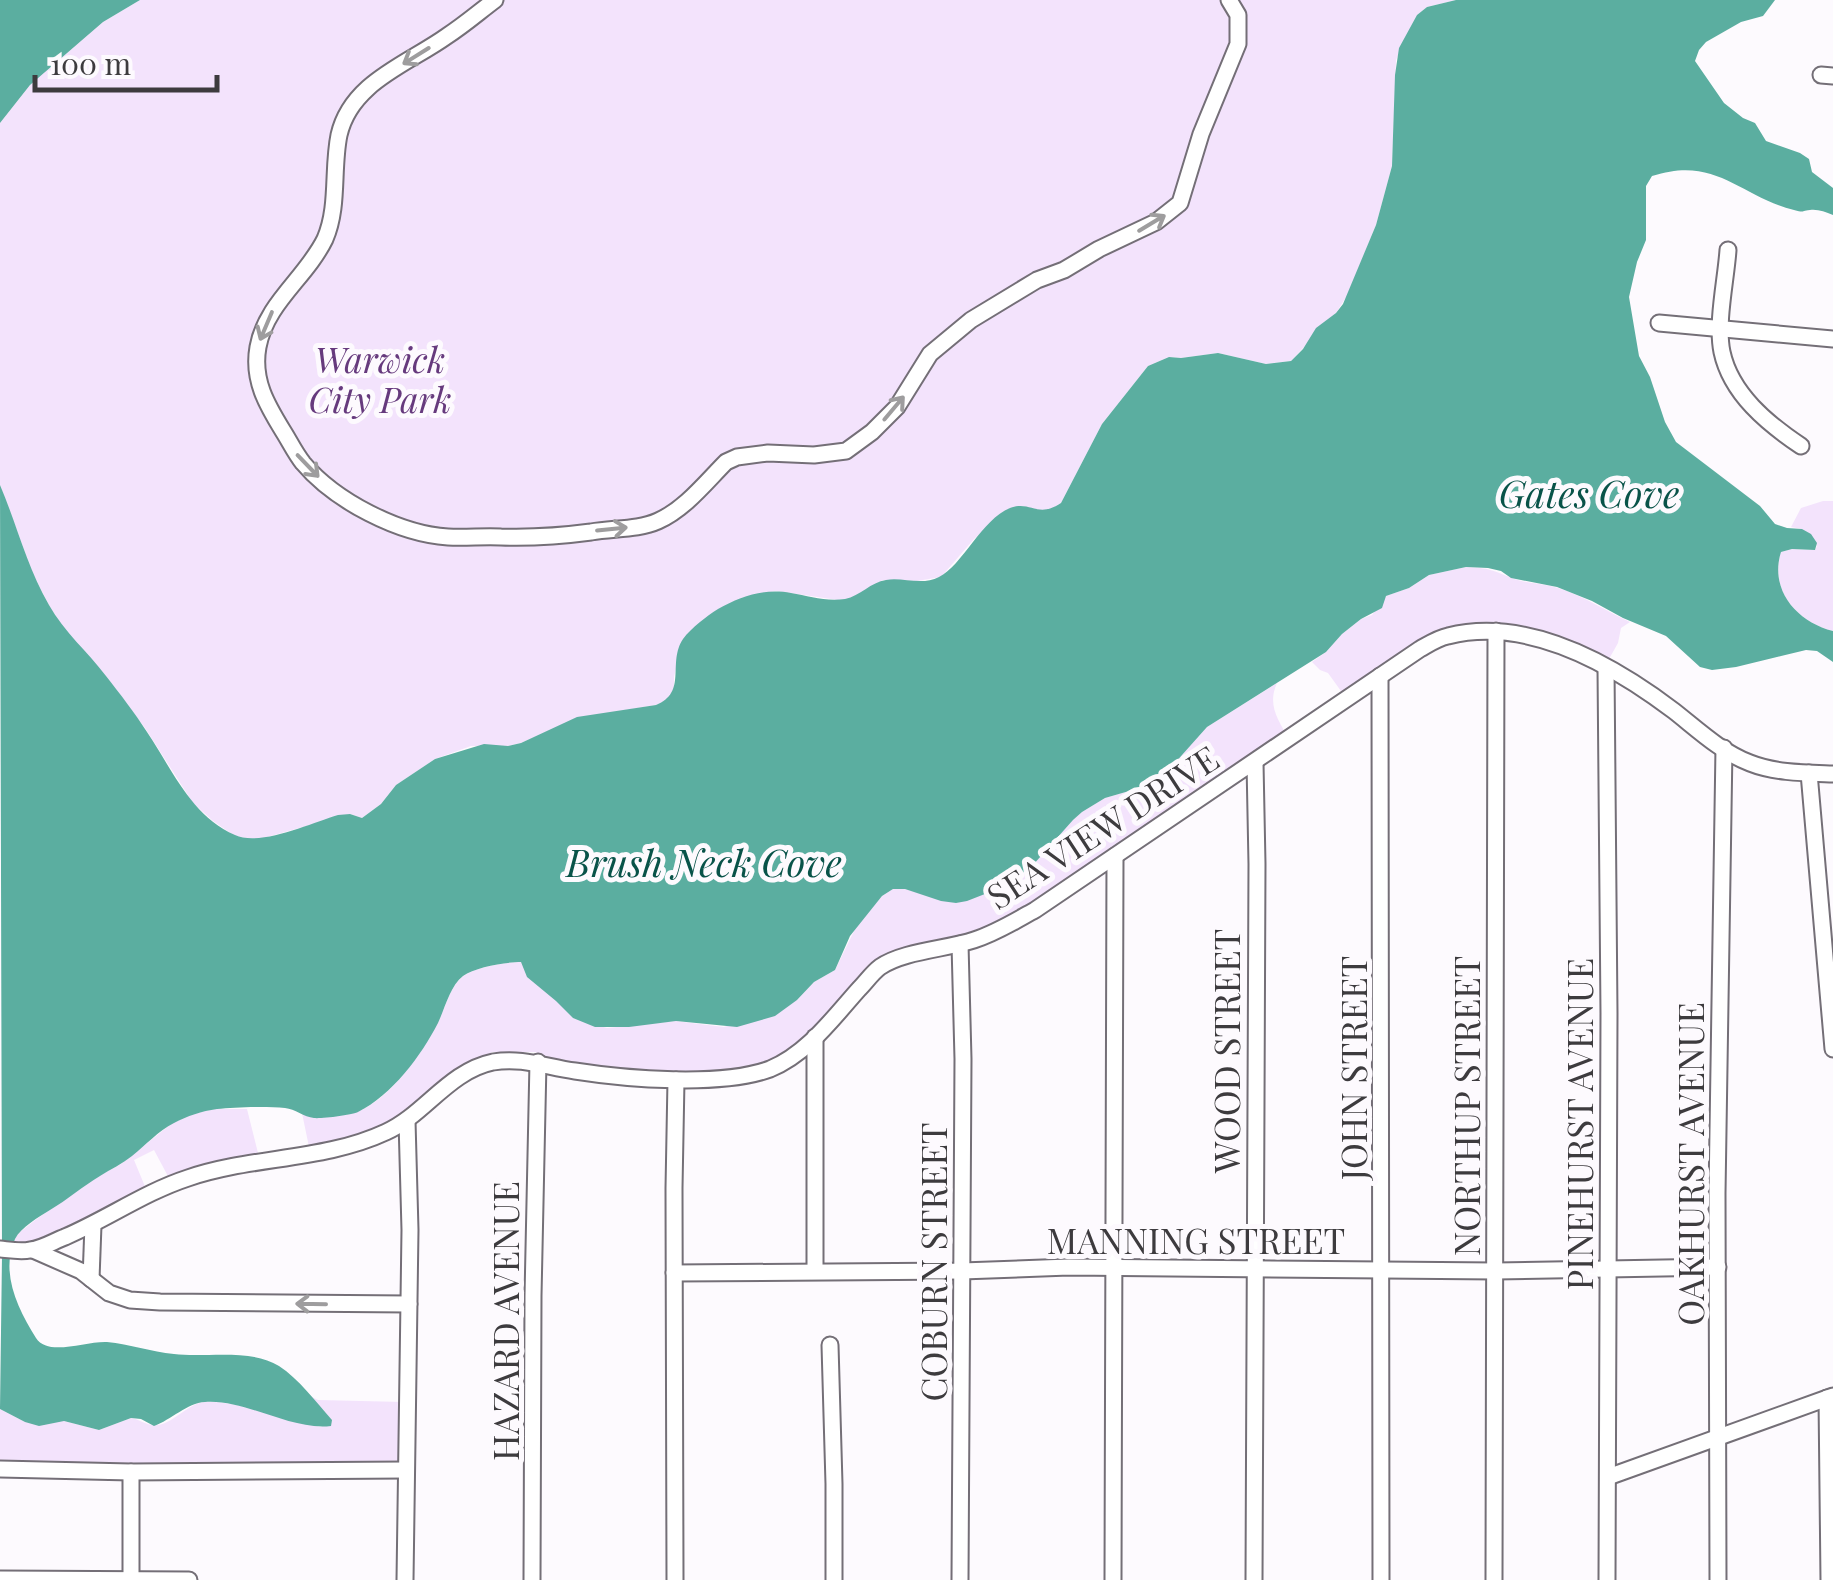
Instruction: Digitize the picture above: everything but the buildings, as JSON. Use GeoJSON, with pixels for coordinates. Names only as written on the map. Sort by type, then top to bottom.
{"type":"FeatureCollection","features":[{"type":"Feature","properties":{"kind":"street"},"geometry":{"type":"LineString","coordinates":[[495,0],[446,38],[372,83],[350,108],[340,134],[326,237],[308,267],[271,313],[257,349],[258,384],[264,401],[305,465],[342,496],[376,516],[406,529],[449,537],[544,538],[650,524],[672,514],[726,462],[737,457],[846,451],[897,407],[930,354],[971,320],[1037,280],[1156,222],[1180,203],[1201,134],[1238,44],[1238,15],[1229,0]]}},
{"type":"Feature","properties":{"kind":"street"},"geometry":{"type":"LineString","coordinates":[[1728,250],[1722,352],[1734,382],[1755,410],[1801,446]]}},
{"type":"Feature","properties":{"kind":"street"},"geometry":{"type":"LineString","coordinates":[[1660,323],[1833,340]]}},
{"type":"Feature","properties":{"kind":"street","name":"SEA VIEW DRIVE"},"geometry":{"type":"LineString","coordinates":[[0,1249],[25,1250],[93,1225],[187,1178],[342,1148],[382,1135],[407,1121],[475,1068],[510,1060],[585,1073],[676,1080],[738,1076],[772,1068],[815,1037],[882,966],[960,944],[1012,924],[1420,648],[1445,636],[1496,631],[1545,640],[1606,668],[1748,763],[1778,770],[1833,774]]}},
{"type":"Feature","properties":{"kind":"street","name":"NORTHUP STREET"},"geometry":{"type":"LineString","coordinates":[[1494,1580],[1496,631]]}},
{"type":"Feature","properties":{"kind":"street","name":"PINEHURST AVENUE"},"geometry":{"type":"LineString","coordinates":[[1606,668],[1608,1580]]}},
{"type":"Feature","properties":{"kind":"street","name":"JOHN STREET"},"geometry":{"type":"LineString","coordinates":[[1380,676],[1381,1580]]}},
{"type":"Feature","properties":{"kind":"street","name":"OAKHURST AVENUE"},"geometry":{"type":"LineString","coordinates":[[1718,1580],[1717,1192],[1724,748]]}},
{"type":"Feature","properties":{"kind":"street","name":"WOOD STREET"},"geometry":{"type":"LineString","coordinates":[[1254,1580],[1255,763]]}},
{"type":"Feature","properties":{"kind":"street"},"geometry":{"type":"LineString","coordinates":[[1810,773],[1826,894],[1833,1049]]}},
{"type":"Feature","properties":{"kind":"street"},"geometry":{"type":"LineString","coordinates":[[1113,1580],[1115,856]]}},
{"type":"Feature","properties":{"kind":"street","name":"COBURN STREET"},"geometry":{"type":"LineString","coordinates":[[960,944],[964,1059],[960,1580]]}},
{"type":"Feature","properties":{"kind":"street"},"geometry":{"type":"LineString","coordinates":[[815,1037],[815,1271]]}},
{"type":"Feature","properties":{"kind":"street","name":"HAZARD AVENUE"},"geometry":{"type":"LineString","coordinates":[[532,1580],[538,1062]]}},
{"type":"Feature","properties":{"kind":"street"},"geometry":{"type":"LineString","coordinates":[[675,1580],[676,1080]]}},
{"type":"Feature","properties":{"kind":"street"},"geometry":{"type":"LineString","coordinates":[[405,1580],[410,1164],[407,1121]]}},
{"type":"Feature","properties":{"kind":"street"},"geometry":{"type":"LineString","coordinates":[[91,1279],[93,1225]]}},
{"type":"Feature","properties":{"kind":"street"},"geometry":{"type":"LineString","coordinates":[[25,1250],[68,1264],[110,1293],[130,1300],[409,1304]]}},
{"type":"Feature","properties":{"kind":"street","name":"MANNING STREET"},"geometry":{"type":"LineString","coordinates":[[674,1273],[1718,1268]]}},
{"type":"Feature","properties":{"kind":"street"},"geometry":{"type":"LineString","coordinates":[[830,1345],[834,1580]]}},
{"type":"Feature","properties":{"kind":"street"},"geometry":{"type":"LineString","coordinates":[[1608,1477],[1830,1397],[1829,1580]]}},
{"type":"Feature","properties":{"kind":"street"},"geometry":{"type":"LineString","coordinates":[[0,1469],[406,1470]]}},
{"type":"Feature","properties":{"kind":"street"},"geometry":{"type":"LineString","coordinates":[[131,1472],[131,1580]]}},
{"type":"Feature","properties":{"kind":"street"},"geometry":{"type":"LineString","coordinates":[[0,1579],[189,1580]]}},
{"type":"Feature","properties":{"kind":"green space","name":"Warwick City Park"},"geometry":{"type":"Polygon","coordinates":[[[140,0],[1456,0],[1427,7],[1417,15],[1396,60],[1392,166],[1376,225],[1348,294],[1336,313],[1291,361],[1266,364],[1218,353],[1169,357],[1148,366],[1102,424],[1061,503],[1050,511],[1010,508],[974,539],[941,577],[883,580],[852,598],[838,600],[776,591],[741,598],[711,614],[683,639],[674,690],[668,700],[577,718],[521,743],[471,746],[435,759],[396,785],[381,804],[362,818],[350,814],[260,839],[236,837],[193,803],[145,728],[64,629],[33,574],[0,485],[0,123],[30,85],[103,22],[140,0]]]}},
{"type":"Feature","properties":{"kind":"green space"},"geometry":{"type":"Polygon","coordinates":[[[1833,501],[1833,631],[1808,620],[1789,602],[1778,566],[1781,552],[1815,550],[1817,546],[1802,529],[1791,527],[1801,508],[1833,501]]]}},
{"type":"Feature","properties":{"kind":"green space"},"geometry":{"type":"Polygon","coordinates":[[[1466,567],[1558,588],[1630,622],[1621,628],[1618,643],[1605,666],[1548,641],[1448,636],[1346,698],[1328,673],[1312,662],[1361,619],[1372,615],[1386,596],[1429,575],[1466,567]]]}},
{"type":"Feature","properties":{"kind":"green space"},"geometry":{"type":"Polygon","coordinates":[[[1277,683],[1274,705],[1289,739],[999,932],[883,966],[787,1061],[677,1080],[561,1063],[535,1052],[492,1052],[369,1133],[309,1147],[302,1113],[316,1117],[354,1113],[383,1095],[420,1052],[454,987],[467,973],[521,962],[573,1018],[607,1028],[676,1021],[724,1027],[797,1000],[814,982],[835,970],[857,925],[893,889],[956,903],[990,892],[1033,865],[1082,812],[1105,798],[1143,787],[1174,764],[1207,727],[1277,683]]]}},
{"type":"Feature","properties":{"kind":"green space"},"geometry":{"type":"Polygon","coordinates":[[[215,1109],[247,1109],[259,1157],[170,1180],[154,1150],[134,1160],[146,1189],[56,1232],[12,1246],[16,1235],[38,1218],[121,1164],[171,1124],[215,1109]]]}},
{"type":"Feature","properties":{"kind":"green space"},"geometry":{"type":"Polygon","coordinates":[[[310,1396],[318,1400],[404,1402],[399,1470],[195,1463],[0,1463],[0,1409],[25,1422],[64,1421],[99,1430],[131,1418],[160,1425],[197,1404],[215,1402],[321,1427],[332,1420],[310,1396]]]}},
{"type":"Feature","properties":{"kind":"water"},"geometry":{"type":"Polygon","coordinates":[[[0,0],[140,0],[103,22],[30,85],[0,123],[0,0]]]}},
{"type":"Feature","properties":{"kind":"water","name":"Brush Neck Cove"},"geometry":{"type":"Polygon","coordinates":[[[1456,0],[1775,0],[1763,16],[1741,22],[1706,42],[1695,61],[1724,103],[1755,123],[1766,141],[1809,159],[1812,172],[1833,188],[1833,215],[1775,204],[1726,180],[1693,170],[1652,176],[1646,186],[1646,240],[1629,297],[1639,356],[1676,442],[1760,506],[1775,524],[1802,529],[1817,543],[1815,550],[1781,552],[1779,579],[1798,612],[1833,631],[1833,662],[1817,651],[1806,650],[1712,670],[1700,667],[1666,636],[1557,587],[1511,578],[1488,568],[1466,567],[1429,575],[1386,596],[1382,608],[1361,619],[1326,652],[1207,727],[1154,781],[1105,798],[1082,812],[1023,873],[990,892],[956,903],[905,889],[893,889],[882,896],[850,936],[835,970],[814,982],[775,1016],[737,1027],[676,1021],[595,1027],[573,1018],[527,977],[521,962],[483,968],[458,980],[414,1061],[371,1105],[358,1112],[314,1118],[285,1108],[251,1107],[189,1116],[168,1126],[128,1159],[21,1230],[15,1239],[9,1265],[13,1290],[23,1315],[42,1344],[58,1347],[107,1342],[174,1354],[242,1355],[268,1360],[300,1384],[332,1420],[331,1426],[300,1424],[221,1402],[192,1405],[154,1426],[131,1418],[99,1430],[64,1421],[39,1426],[0,1409],[0,485],[34,576],[55,615],[127,704],[206,816],[245,838],[271,836],[338,815],[362,818],[381,804],[396,785],[435,759],[484,744],[521,743],[577,717],[656,705],[671,693],[683,639],[709,615],[735,600],[772,592],[845,599],[881,581],[926,581],[939,577],[1000,514],[1017,506],[1040,510],[1061,503],[1102,424],[1148,366],[1169,357],[1218,353],[1266,364],[1291,361],[1316,328],[1343,304],[1376,225],[1392,166],[1399,48],[1417,15],[1427,7],[1456,0]]]}},
{"type":"Feature","properties":{"kind":"water label","name":"Gates Cove"},"geometry":{"type":"Point","coordinates":[1589,492]}}]}
